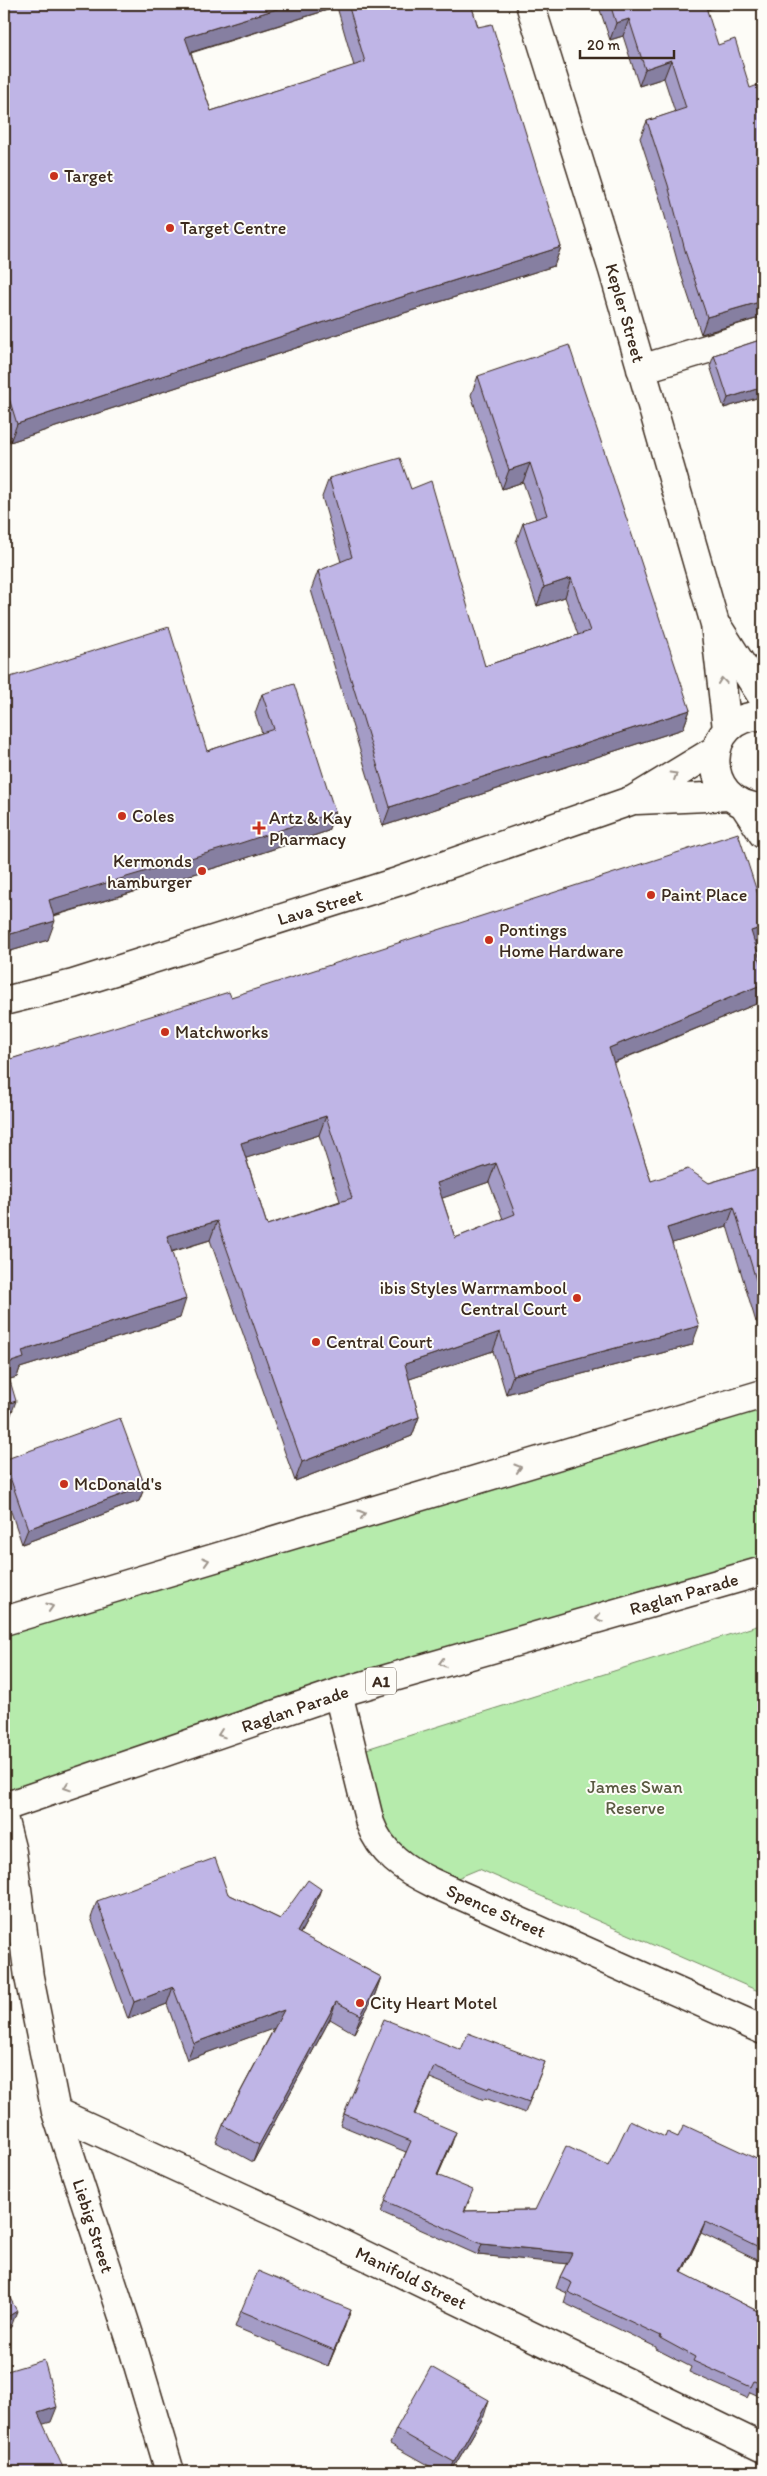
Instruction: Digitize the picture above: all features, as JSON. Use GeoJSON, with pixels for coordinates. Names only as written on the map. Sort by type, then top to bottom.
{"type":"FeatureCollection","features":[{"type":"Feature","properties":{"kind":"main road","name":"Kepler Street"},"geometry":{"type":"LineString","coordinates":[[530,4],[642,369],[715,624],[722,739],[715,759],[717,777],[724,791],[746,803]]}},
{"type":"Feature","properties":{"kind":"main road"},"geometry":{"type":"LineString","coordinates":[[642,369],[763,332]]}},
{"type":"Feature","properties":{"kind":"main road","name":"Kepler Street"},"geometry":{"type":"LineString","coordinates":[[715,624],[763,698]]}},
{"type":"Feature","properties":{"kind":"main road","name":"Lava Street"},"geometry":{"type":"LineString","coordinates":[[4,1001],[72,984],[400,881],[633,800],[722,739],[744,718],[763,716]]}},
{"type":"Feature","properties":{"kind":"main road","name":"Lava Street"},"geometry":{"type":"LineString","coordinates":[[633,800],[746,803]]}},
{"type":"Feature","properties":{"kind":"main road"},"geometry":{"type":"LineString","coordinates":[[746,803],[763,834]]}},
{"type":"Feature","properties":{"kind":"main road"},"geometry":{"type":"LineString","coordinates":[[4,1621],[763,1394]]}},
{"type":"Feature","properties":{"kind":"main road","name":"Raglan Parade"},"geometry":{"type":"LineString","coordinates":[[4,1807],[338,1693],[763,1571]]}},
{"type":"Feature","properties":{"kind":"main road","name":"Spence Street"},"geometry":{"type":"LineString","coordinates":[[338,1693],[354,1762],[376,1839],[386,1853],[405,1868],[432,1883],[763,2030]]}},
{"type":"Feature","properties":{"kind":"main road","name":"Liebig Street"},"geometry":{"type":"LineString","coordinates":[[4,1821],[12,1852],[29,1977],[56,2112],[131,2341],[170,2472]]}},
{"type":"Feature","properties":{"kind":"main road","name":"Liebig Street"},"geometry":{"type":"LineString","coordinates":[[4,1926],[29,1977]]}},
{"type":"Feature","properties":{"kind":"main road","name":"Manifold Street"},"geometry":{"type":"LineString","coordinates":[[56,2112],[298,2223],[763,2448]]}},
{"type":"Feature","properties":{"kind":"green space"},"geometry":{"type":"Polygon","coordinates":[[[763,1394],[763,1571],[4,1807],[4,1621],[763,1394]]]}},
{"type":"Feature","properties":{"kind":"green space","name":"James Swan Reserve"},"geometry":{"type":"Polygon","coordinates":[[[763,1624],[763,1993],[479,1869],[455,1879],[392,1857],[357,1752],[763,1624]]]}},
{"type":"Feature","properties":{"kind":"building","name":"Target Centre"},"geometry":{"type":"Polygon","coordinates":[[[4,4],[293,4],[185,37],[211,111],[365,62],[348,4],[471,4],[478,27],[492,24],[561,247],[373,306],[17,424],[4,382],[4,4]]]}},
{"type":"Feature","properties":{"kind":"building"},"geometry":{"type":"Polygon","coordinates":[[[610,4],[705,4],[718,45],[735,39],[750,88],[763,83],[763,301],[707,317],[686,254],[668,185],[647,121],[686,108],[671,60],[645,69],[629,19],[616,23],[610,4]]]}},
{"type":"Feature","properties":{"kind":"building"},"geometry":{"type":"Polygon","coordinates":[[[763,339],[763,387],[728,398],[714,355],[763,339]]]}},
{"type":"Feature","properties":{"kind":"building"},"geometry":{"type":"Polygon","coordinates":[[[569,345],[690,710],[390,807],[318,571],[352,557],[329,478],[400,458],[411,489],[431,481],[485,666],[590,631],[571,578],[544,587],[523,523],[547,515],[530,463],[509,470],[478,376],[569,345]]]}},
{"type":"Feature","properties":{"kind":"building","name":"Coles"},"geometry":{"type":"Polygon","coordinates":[[[169,627],[207,751],[274,729],[262,694],[294,684],[335,812],[238,844],[49,900],[55,921],[4,936],[4,679],[169,627]]]}},
{"type":"Feature","properties":{"kind":"building"},"geometry":{"type":"Polygon","coordinates":[[[738,833],[763,910],[763,927],[751,931],[763,969],[763,984],[609,1048],[651,1181],[688,1169],[709,1183],[763,1167],[763,1303],[734,1207],[667,1228],[699,1326],[513,1375],[500,1332],[405,1364],[419,1417],[302,1462],[217,1221],[167,1236],[186,1299],[22,1351],[24,1358],[5,1364],[16,1401],[4,1405],[4,1061],[229,992],[231,997],[738,833]],[[326,1116],[241,1143],[267,1225],[352,1198],[326,1116]],[[496,1163],[437,1183],[455,1238],[515,1214],[496,1163]]]}},
{"type":"Feature","properties":{"kind":"building"},"geometry":{"type":"Polygon","coordinates":[[[120,1418],[145,1486],[28,1529],[4,1460],[120,1418]]]}},
{"type":"Feature","properties":{"kind":"building"},"geometry":{"type":"Polygon","coordinates":[[[215,1858],[228,1894],[280,1919],[308,1880],[321,1889],[297,1932],[381,1977],[361,2015],[336,2002],[259,2145],[223,2125],[284,2010],[194,2043],[173,1987],[134,2002],[97,1901],[215,1858]]]}},
{"type":"Feature","properties":{"kind":"building"},"geometry":{"type":"Polygon","coordinates":[[[384,2019],[461,2050],[468,2033],[545,2062],[529,2102],[489,2087],[488,2089],[434,2067],[414,2114],[456,2132],[437,2175],[473,2190],[464,2211],[535,2210],[566,2146],[608,2166],[630,2120],[665,2137],[667,2132],[678,2137],[684,2125],[763,2162],[763,2250],[705,2222],[681,2272],[763,2314],[763,2385],[754,2381],[751,2387],[693,2361],[695,2357],[660,2338],[661,2336],[568,2292],[572,2283],[560,2277],[572,2253],[482,2244],[385,2201],[411,2141],[344,2114],[384,2019]]]}},
{"type":"Feature","properties":{"kind":"building"},"geometry":{"type":"Polygon","coordinates":[[[258,2271],[351,2310],[334,2350],[241,2311],[258,2271]]]}},
{"type":"Feature","properties":{"kind":"building"},"geometry":{"type":"Polygon","coordinates":[[[4,2287],[17,2311],[4,2319],[4,2287]]]}},
{"type":"Feature","properties":{"kind":"building"},"geometry":{"type":"Polygon","coordinates":[[[44,2360],[57,2407],[38,2413],[65,2472],[4,2472],[4,2372],[44,2360]]]}},
{"type":"Feature","properties":{"kind":"building"},"geometry":{"type":"Polygon","coordinates":[[[431,2367],[489,2400],[454,2462],[396,2429],[431,2367]]]}},
{"type":"Feature","properties":{"kind":"place","name":"Target"},"geometry":{"type":"Point","coordinates":[54,176]}},
{"type":"Feature","properties":{"kind":"place","name":"Target Centre"},"geometry":{"type":"Point","coordinates":[170,228]}},
{"type":"Feature","properties":{"kind":"place","name":"Coles"},"geometry":{"type":"Point","coordinates":[122,816]}},
{"type":"Feature","properties":{"kind":"place","name":"Artz & Kay Pharmacy"},"geometry":{"type":"Point","coordinates":[259,828]}},
{"type":"Feature","properties":{"kind":"place","name":"Kermonds hamburger"},"geometry":{"type":"Point","coordinates":[202,871]}},
{"type":"Feature","properties":{"kind":"place","name":"Paint Place"},"geometry":{"type":"Point","coordinates":[651,895]}},
{"type":"Feature","properties":{"kind":"place","name":"Pontings Home Hardware"},"geometry":{"type":"Point","coordinates":[489,940]}},
{"type":"Feature","properties":{"kind":"place","name":"Matchworks"},"geometry":{"type":"Point","coordinates":[165,1032]}},
{"type":"Feature","properties":{"kind":"place","name":"ibis Styles Warrnambool Central Court"},"geometry":{"type":"Point","coordinates":[577,1298]}},
{"type":"Feature","properties":{"kind":"place","name":"Central Court"},"geometry":{"type":"Point","coordinates":[316,1342]}},
{"type":"Feature","properties":{"kind":"place","name":"McDonald's"},"geometry":{"type":"Point","coordinates":[64,1484]}},
{"type":"Feature","properties":{"kind":"place","name":"City Heart Motel"},"geometry":{"type":"Point","coordinates":[360,2003]}}]}
